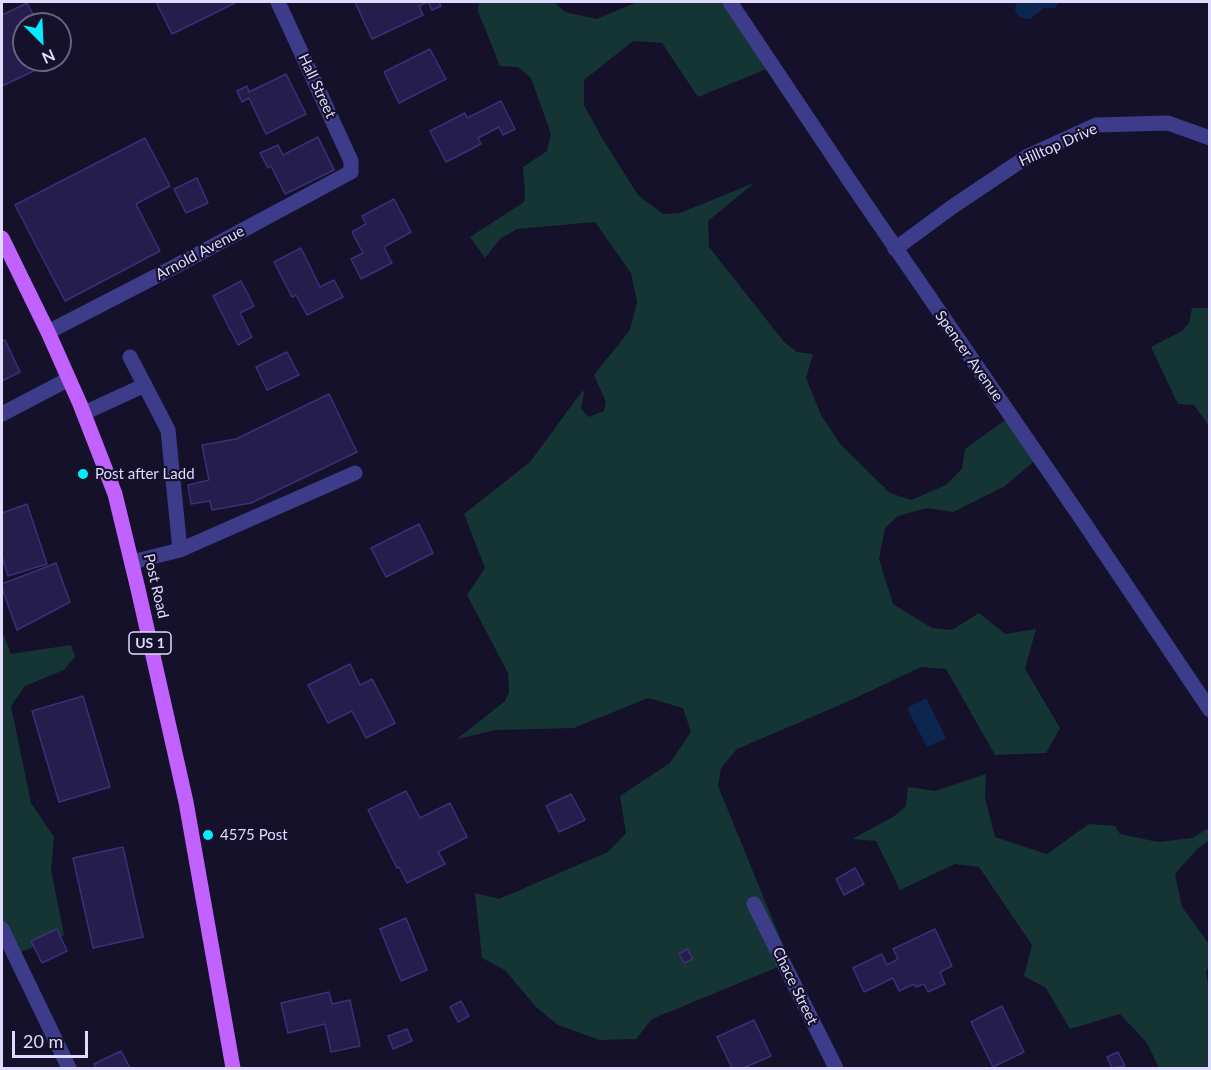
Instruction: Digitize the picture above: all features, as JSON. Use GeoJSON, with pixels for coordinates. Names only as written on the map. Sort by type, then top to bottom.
{"type":"FeatureCollection","features":[{"type":"Feature","properties":{"kind":"main road","name":"Post Road"},"geometry":{"type":"LineString","coordinates":[[2,238],[69,379],[115,494],[186,802],[233,1068]]}},
{"type":"Feature","properties":{"kind":"street","name":"Hall Street"},"geometry":{"type":"LineString","coordinates":[[278,2],[351,161],[351,172]]}},
{"type":"Feature","properties":{"kind":"street","name":"Spencer Avenue"},"geometry":{"type":"LineString","coordinates":[[730,2],[1209,710]]}},
{"type":"Feature","properties":{"kind":"street","name":"Hilltop Drive"},"geometry":{"type":"LineString","coordinates":[[896,249],[952,207],[1028,156],[1096,125],[1168,123],[1209,138]]}},
{"type":"Feature","properties":{"kind":"street","name":"Arnold Avenue"},"geometry":{"type":"LineString","coordinates":[[48,332],[351,172]]}},
{"type":"Feature","properties":{"kind":"street"},"geometry":{"type":"LineString","coordinates":[[130,357],[168,430],[180,550]]}},
{"type":"Feature","properties":{"kind":"street"},"geometry":{"type":"LineString","coordinates":[[2,414],[69,379]]}},
{"type":"Feature","properties":{"kind":"street"},"geometry":{"type":"LineString","coordinates":[[84,413],[145,385]]}},
{"type":"Feature","properties":{"kind":"street"},"geometry":{"type":"LineString","coordinates":[[132,562],[180,550],[355,473]]}},
{"type":"Feature","properties":{"kind":"street","name":"Chace Street"},"geometry":{"type":"LineString","coordinates":[[754,904],[836,1068]]}},
{"type":"Feature","properties":{"kind":"street"},"geometry":{"type":"LineString","coordinates":[[2,929],[69,1068]]}},
{"type":"Feature","properties":{"kind":"green space"},"geometry":{"type":"Polygon","coordinates":[[[479,2],[554,2],[565,12],[596,19],[638,2],[731,2],[769,68],[698,97],[662,43],[633,41],[584,80],[584,105],[638,195],[663,214],[680,213],[754,183],[708,221],[709,247],[785,343],[797,352],[813,354],[806,378],[821,415],[841,445],[890,493],[911,500],[946,485],[962,469],[965,449],[1011,416],[1039,457],[1005,486],[953,512],[927,508],[898,516],[885,528],[879,559],[893,604],[932,628],[952,630],[979,613],[1005,634],[1036,629],[1025,669],[1060,728],[1046,753],[995,755],[946,669],[921,667],[847,702],[737,749],[721,768],[718,786],[790,962],[652,1019],[636,1039],[600,1040],[558,1025],[536,1007],[505,970],[482,958],[475,893],[499,899],[608,852],[626,833],[620,796],[670,763],[691,732],[683,708],[648,698],[574,728],[496,730],[457,739],[505,701],[509,692],[508,673],[467,595],[485,568],[464,514],[530,462],[583,390],[581,409],[589,417],[604,411],[606,402],[594,375],[630,330],[637,302],[631,273],[595,222],[517,229],[500,239],[485,258],[470,237],[524,202],[523,167],[547,151],[551,134],[531,78],[518,67],[500,66],[478,11],[479,2]]]}},
{"type":"Feature","properties":{"kind":"green space"},"geometry":{"type":"Polygon","coordinates":[[[1192,308],[1209,308],[1209,426],[1194,405],[1178,404],[1151,347],[1182,331],[1189,323],[1192,308]]]}},
{"type":"Feature","properties":{"kind":"green space"},"geometry":{"type":"Polygon","coordinates":[[[2,631],[11,654],[71,645],[75,657],[64,670],[25,686],[11,706],[31,803],[54,837],[51,870],[64,935],[16,954],[2,928],[2,631]]]}},
{"type":"Feature","properties":{"kind":"green space"},"geometry":{"type":"Polygon","coordinates":[[[986,774],[985,798],[995,837],[1047,854],[1089,824],[1115,826],[1120,834],[1158,842],[1192,838],[1209,828],[1209,840],[1197,849],[1175,874],[1182,907],[1209,944],[1209,965],[1206,972],[1210,995],[1209,1068],[1159,1068],[1147,1043],[1120,1014],[1070,1029],[1046,988],[1024,976],[1032,945],[979,867],[955,864],[900,890],[876,841],[852,839],[893,817],[906,806],[908,787],[935,791],[986,774]]]}},
{"type":"Feature","properties":{"kind":"water"},"geometry":{"type":"Polygon","coordinates":[[[1016,2],[1060,2],[1055,8],[1044,8],[1030,19],[1025,19],[1015,11],[1016,2]]]}},
{"type":"Feature","properties":{"kind":"water"},"geometry":{"type":"Polygon","coordinates":[[[926,698],[946,738],[927,747],[907,708],[926,698]]]}},
{"type":"Feature","properties":{"kind":"building"},"geometry":{"type":"Polygon","coordinates":[[[156,2],[234,2],[235,3],[172,34],[156,2]]]}},
{"type":"Feature","properties":{"kind":"building"},"geometry":{"type":"Polygon","coordinates":[[[355,2],[428,2],[419,6],[423,15],[372,39],[355,2]]]}},
{"type":"Feature","properties":{"kind":"building"},"geometry":{"type":"Polygon","coordinates":[[[428,2],[439,2],[441,6],[432,10],[428,2]]]}},
{"type":"Feature","properties":{"kind":"building"},"geometry":{"type":"Polygon","coordinates":[[[27,3],[32,12],[12,12],[12,72],[32,72],[2,86],[2,15],[27,3]]]}},
{"type":"Feature","properties":{"kind":"building"},"geometry":{"type":"Polygon","coordinates":[[[430,49],[446,79],[399,103],[384,72],[430,49]]]}},
{"type":"Feature","properties":{"kind":"building"},"geometry":{"type":"Polygon","coordinates":[[[286,74],[306,114],[266,134],[249,98],[242,102],[237,91],[247,86],[249,92],[286,74]]]}},
{"type":"Feature","properties":{"kind":"building"},"geometry":{"type":"Polygon","coordinates":[[[501,101],[515,129],[503,135],[499,127],[478,138],[481,144],[446,162],[430,131],[465,113],[467,118],[501,101]]]}},
{"type":"Feature","properties":{"kind":"building"},"geometry":{"type":"Polygon","coordinates":[[[318,137],[334,170],[285,194],[271,166],[268,168],[260,153],[278,145],[283,155],[318,137]]]}},
{"type":"Feature","properties":{"kind":"building"},"geometry":{"type":"Polygon","coordinates":[[[145,138],[170,186],[136,204],[160,251],[65,301],[15,205],[145,138]]]}},
{"type":"Feature","properties":{"kind":"building"},"geometry":{"type":"Polygon","coordinates":[[[197,178],[208,203],[186,213],[174,189],[197,178]]]}},
{"type":"Feature","properties":{"kind":"building"},"geometry":{"type":"Polygon","coordinates":[[[394,199],[411,232],[384,247],[392,263],[361,279],[351,259],[363,253],[352,232],[366,224],[362,216],[394,199]]]}},
{"type":"Feature","properties":{"kind":"building"},"geometry":{"type":"Polygon","coordinates":[[[301,248],[320,287],[334,280],[343,297],[307,315],[296,295],[292,297],[274,262],[301,248]]]}},
{"type":"Feature","properties":{"kind":"building"},"geometry":{"type":"Polygon","coordinates":[[[241,281],[254,306],[240,313],[252,337],[238,345],[213,296],[241,281]]]}},
{"type":"Feature","properties":{"kind":"building"},"geometry":{"type":"Polygon","coordinates":[[[5,340],[20,372],[2,381],[2,341],[5,340]]]}},
{"type":"Feature","properties":{"kind":"building"},"geometry":{"type":"Polygon","coordinates":[[[287,352],[299,375],[267,390],[256,367],[287,352]]]}},
{"type":"Feature","properties":{"kind":"building"},"geometry":{"type":"Polygon","coordinates":[[[329,394],[357,452],[251,503],[212,510],[210,501],[191,504],[188,485],[209,480],[202,445],[236,439],[329,394]]]}},
{"type":"Feature","properties":{"kind":"building"},"geometry":{"type":"Polygon","coordinates":[[[27,504],[47,564],[8,576],[2,556],[2,513],[27,504]]]}},
{"type":"Feature","properties":{"kind":"building"},"geometry":{"type":"Polygon","coordinates":[[[419,524],[433,553],[386,577],[371,548],[419,524]]]}},
{"type":"Feature","properties":{"kind":"building"},"geometry":{"type":"Polygon","coordinates":[[[56,563],[70,602],[17,630],[2,584],[56,563]]]}},
{"type":"Feature","properties":{"kind":"building"},"geometry":{"type":"Polygon","coordinates":[[[350,664],[360,685],[372,679],[395,723],[366,738],[352,711],[328,723],[308,685],[350,664]]]}},
{"type":"Feature","properties":{"kind":"building"},"geometry":{"type":"Polygon","coordinates":[[[83,696],[110,787],[59,802],[32,711],[83,696]]]}},
{"type":"Feature","properties":{"kind":"building"},"geometry":{"type":"Polygon","coordinates":[[[406,791],[420,818],[450,803],[467,837],[438,852],[445,864],[407,883],[368,810],[406,791]]]}},
{"type":"Feature","properties":{"kind":"building"},"geometry":{"type":"Polygon","coordinates":[[[571,794],[585,820],[559,832],[546,806],[571,794]]]}},
{"type":"Feature","properties":{"kind":"building"},"geometry":{"type":"Polygon","coordinates":[[[123,847],[143,937],[93,948],[73,858],[123,847]]]}},
{"type":"Feature","properties":{"kind":"building"},"geometry":{"type":"Polygon","coordinates":[[[855,868],[864,884],[844,895],[836,879],[855,868]]]}},
{"type":"Feature","properties":{"kind":"building"},"geometry":{"type":"Polygon","coordinates":[[[406,918],[427,970],[401,981],[380,929],[406,918]]]}},
{"type":"Feature","properties":{"kind":"building"},"geometry":{"type":"Polygon","coordinates":[[[57,929],[67,951],[42,963],[31,941],[57,929]]]}},
{"type":"Feature","properties":{"kind":"building"},"geometry":{"type":"Polygon","coordinates":[[[935,929],[952,966],[940,972],[945,984],[928,992],[924,984],[916,987],[914,984],[899,991],[893,978],[864,992],[853,968],[882,954],[887,965],[898,959],[893,949],[935,929]]]}},
{"type":"Feature","properties":{"kind":"building"},"geometry":{"type":"Polygon","coordinates":[[[687,949],[693,959],[684,963],[679,954],[687,949]]]}},
{"type":"Feature","properties":{"kind":"building"},"geometry":{"type":"Polygon","coordinates":[[[329,992],[332,1004],[350,1000],[360,1046],[331,1052],[325,1024],[288,1033],[281,1003],[329,992]]]}},
{"type":"Feature","properties":{"kind":"building"},"geometry":{"type":"Polygon","coordinates":[[[461,1001],[469,1016],[458,1022],[450,1007],[461,1001]]]}},
{"type":"Feature","properties":{"kind":"building"},"geometry":{"type":"Polygon","coordinates":[[[1002,1006],[1024,1052],[993,1067],[971,1022],[1002,1006]]]}},
{"type":"Feature","properties":{"kind":"building"},"geometry":{"type":"Polygon","coordinates":[[[754,1020],[771,1056],[743,1068],[732,1068],[717,1037],[754,1020]]]}},
{"type":"Feature","properties":{"kind":"building"},"geometry":{"type":"Polygon","coordinates":[[[407,1029],[412,1041],[393,1049],[388,1036],[407,1029]]]}},
{"type":"Feature","properties":{"kind":"building"},"geometry":{"type":"Polygon","coordinates":[[[121,1051],[130,1068],[96,1068],[94,1064],[121,1051]]]}},
{"type":"Feature","properties":{"kind":"building"},"geometry":{"type":"Polygon","coordinates":[[[1118,1052],[1125,1066],[1112,1068],[1107,1057],[1118,1052]]]}},
{"type":"Feature","properties":{"kind":"place","name":"Post after Ladd"},"geometry":{"type":"Point","coordinates":[83,474]}},
{"type":"Feature","properties":{"kind":"place","name":"4575 Post"},"geometry":{"type":"Point","coordinates":[208,835]}}]}
